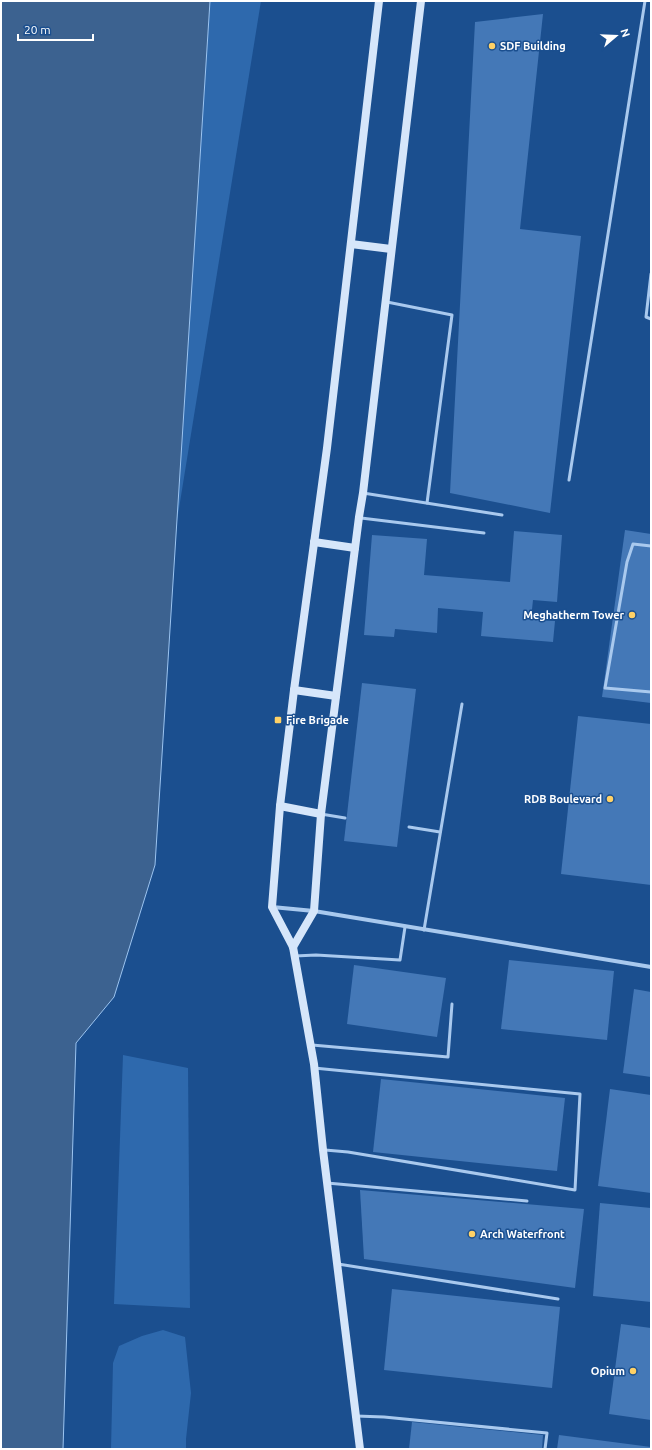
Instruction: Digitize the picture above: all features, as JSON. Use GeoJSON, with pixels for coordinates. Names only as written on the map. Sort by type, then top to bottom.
{"type":"FeatureCollection","features":[{"type":"Feature","properties":{"kind":"street"},"geometry":{"type":"LineString","coordinates":[[360,1449],[314,1068],[293,947],[272,907],[280,806],[294,690],[328,440],[379,1]]}},
{"type":"Feature","properties":{"kind":"street"},"geometry":{"type":"LineString","coordinates":[[293,947],[314,911],[321,814],[363,493],[421,1]]}},
{"type":"Feature","properties":{"kind":"street"},"geometry":{"type":"LineString","coordinates":[[351,244],[391,249]]}},
{"type":"Feature","properties":{"kind":"street"},"geometry":{"type":"LineString","coordinates":[[314,542],[355,548]]}},
{"type":"Feature","properties":{"kind":"street"},"geometry":{"type":"LineString","coordinates":[[294,690],[336,696]]}},
{"type":"Feature","properties":{"kind":"street"},"geometry":{"type":"LineString","coordinates":[[280,806],[321,814]]}},
{"type":"Feature","properties":{"kind":"street"},"geometry":{"type":"LineString","coordinates":[[272,907],[314,911],[651,967]]}},
{"type":"Feature","properties":{"kind":"lane"},"geometry":{"type":"LineString","coordinates":[[569,480],[645,1]]}},
{"type":"Feature","properties":{"kind":"lane"},"geometry":{"type":"LineString","coordinates":[[651,274],[646,317],[651,319]]}},
{"type":"Feature","properties":{"kind":"lane"},"geometry":{"type":"LineString","coordinates":[[385,302],[452,315],[427,503]]}},
{"type":"Feature","properties":{"kind":"lane"},"geometry":{"type":"LineString","coordinates":[[363,493],[502,515]]}},
{"type":"Feature","properties":{"kind":"lane"},"geometry":{"type":"LineString","coordinates":[[359,517],[484,532]]}},
{"type":"Feature","properties":{"kind":"lane"},"geometry":{"type":"LineString","coordinates":[[651,546],[633,544],[627,562],[605,688],[651,692]]}},
{"type":"Feature","properties":{"kind":"lane"},"geometry":{"type":"LineString","coordinates":[[424,930],[462,704]]}},
{"type":"Feature","properties":{"kind":"lane"},"geometry":{"type":"LineString","coordinates":[[321,814],[345,818]]}},
{"type":"Feature","properties":{"kind":"lane"},"geometry":{"type":"LineString","coordinates":[[409,827],[440,832]]}},
{"type":"Feature","properties":{"kind":"lane"},"geometry":{"type":"LineString","coordinates":[[294,956],[316,955],[400,960],[405,927]]}},
{"type":"Feature","properties":{"kind":"lane"},"geometry":{"type":"LineString","coordinates":[[310,1045],[448,1057],[452,1004]]}},
{"type":"Feature","properties":{"kind":"lane"},"geometry":{"type":"LineString","coordinates":[[314,1068],[580,1094],[575,1190],[348,1152],[323,1150]]}},
{"type":"Feature","properties":{"kind":"lane"},"geometry":{"type":"LineString","coordinates":[[327,1184],[527,1201]]}},
{"type":"Feature","properties":{"kind":"lane"},"geometry":{"type":"LineString","coordinates":[[338,1264],[558,1299]]}},
{"type":"Feature","properties":{"kind":"lane"},"geometry":{"type":"LineString","coordinates":[[356,1416],[384,1417],[547,1432],[546,1449]]}},
{"type":"Feature","properties":{"kind":"shaded area"},"geometry":{"type":"Polygon","coordinates":[[[1,1],[210,1],[155,865],[114,997],[76,1043],[63,1449],[1,1449],[1,1]]]}},
{"type":"Feature","properties":{"kind":"shaded area"},"geometry":{"type":"Polygon","coordinates":[[[210,1],[261,1],[176,527],[210,1]]]}},
{"type":"Feature","properties":{"kind":"shaded area"},"geometry":{"type":"Polygon","coordinates":[[[123,1055],[188,1068],[190,1308],[114,1304],[123,1055]]]}},
{"type":"Feature","properties":{"kind":"shaded area"},"geometry":{"type":"Polygon","coordinates":[[[163,1330],[185,1337],[191,1393],[186,1449],[111,1449],[113,1363],[119,1346],[142,1336],[163,1330]]]}},
{"type":"Feature","properties":{"kind":"building"},"geometry":{"type":"Polygon","coordinates":[[[543,14],[520,229],[581,236],[550,513],[450,493],[475,22],[543,14]]]}},
{"type":"Feature","properties":{"kind":"building","name":"Meghatherm Tower"},"geometry":{"type":"Polygon","coordinates":[[[625,530],[651,534],[651,703],[602,697],[625,530]]]}},
{"type":"Feature","properties":{"kind":"building"},"geometry":{"type":"Polygon","coordinates":[[[514,531],[562,535],[557,602],[533,600],[531,619],[555,621],[553,642],[481,636],[483,612],[438,608],[437,633],[395,629],[394,637],[364,635],[372,535],[427,539],[424,575],[510,582],[514,531]]]}},
{"type":"Feature","properties":{"kind":"building"},"geometry":{"type":"Polygon","coordinates":[[[362,683],[416,689],[397,847],[344,841],[362,683]]]}},
{"type":"Feature","properties":{"kind":"building","name":"RDB Boulevard"},"geometry":{"type":"Polygon","coordinates":[[[578,716],[651,724],[651,885],[561,874],[578,716]]]}},
{"type":"Feature","properties":{"kind":"building"},"geometry":{"type":"Polygon","coordinates":[[[509,960],[614,971],[607,1040],[501,1029],[509,960]]]}},
{"type":"Feature","properties":{"kind":"building"},"geometry":{"type":"Polygon","coordinates":[[[354,965],[446,978],[437,1037],[347,1024],[354,965]]]}},
{"type":"Feature","properties":{"kind":"building"},"geometry":{"type":"Polygon","coordinates":[[[634,989],[651,992],[651,1077],[623,1073],[634,989]]]}},
{"type":"Feature","properties":{"kind":"building"},"geometry":{"type":"Polygon","coordinates":[[[381,1079],[565,1098],[557,1171],[373,1152],[381,1079]]]}},
{"type":"Feature","properties":{"kind":"building"},"geometry":{"type":"Polygon","coordinates":[[[610,1089],[651,1095],[651,1193],[598,1186],[610,1089]]]}},
{"type":"Feature","properties":{"kind":"building","name":"Arch Waterfront"},"geometry":{"type":"Polygon","coordinates":[[[360,1190],[584,1209],[575,1288],[364,1259],[360,1190]]]}},
{"type":"Feature","properties":{"kind":"building"},"geometry":{"type":"Polygon","coordinates":[[[600,1203],[651,1208],[651,1302],[593,1296],[600,1203]]]}},
{"type":"Feature","properties":{"kind":"building"},"geometry":{"type":"Polygon","coordinates":[[[392,1289],[560,1307],[552,1388],[384,1370],[392,1289]]]}},
{"type":"Feature","properties":{"kind":"building","name":"Opium"},"geometry":{"type":"Polygon","coordinates":[[[621,1324],[651,1328],[651,1420],[609,1414],[621,1324]]]}},
{"type":"Feature","properties":{"kind":"building"},"geometry":{"type":"Polygon","coordinates":[[[412,1422],[543,1435],[542,1449],[409,1449],[412,1422]]]}},
{"type":"Feature","properties":{"kind":"building"},"geometry":{"type":"Polygon","coordinates":[[[559,1435],[651,1447],[651,1449],[557,1449],[559,1435]]]}},
{"type":"Feature","properties":{"kind":"place","name":"SDF Building"},"geometry":{"type":"Point","coordinates":[492,46]}},
{"type":"Feature","properties":{"kind":"place","name":"Meghatherm Tower"},"geometry":{"type":"Point","coordinates":[632,615]}},
{"type":"Feature","properties":{"kind":"place","name":"Fire Brigade"},"geometry":{"type":"Point","coordinates":[278,720]}},
{"type":"Feature","properties":{"kind":"place","name":"RDB Boulevard"},"geometry":{"type":"Point","coordinates":[610,799]}},
{"type":"Feature","properties":{"kind":"place","name":"Arch Waterfront"},"geometry":{"type":"Point","coordinates":[472,1234]}},
{"type":"Feature","properties":{"kind":"place","name":"Opium"},"geometry":{"type":"Point","coordinates":[633,1371]}}]}
